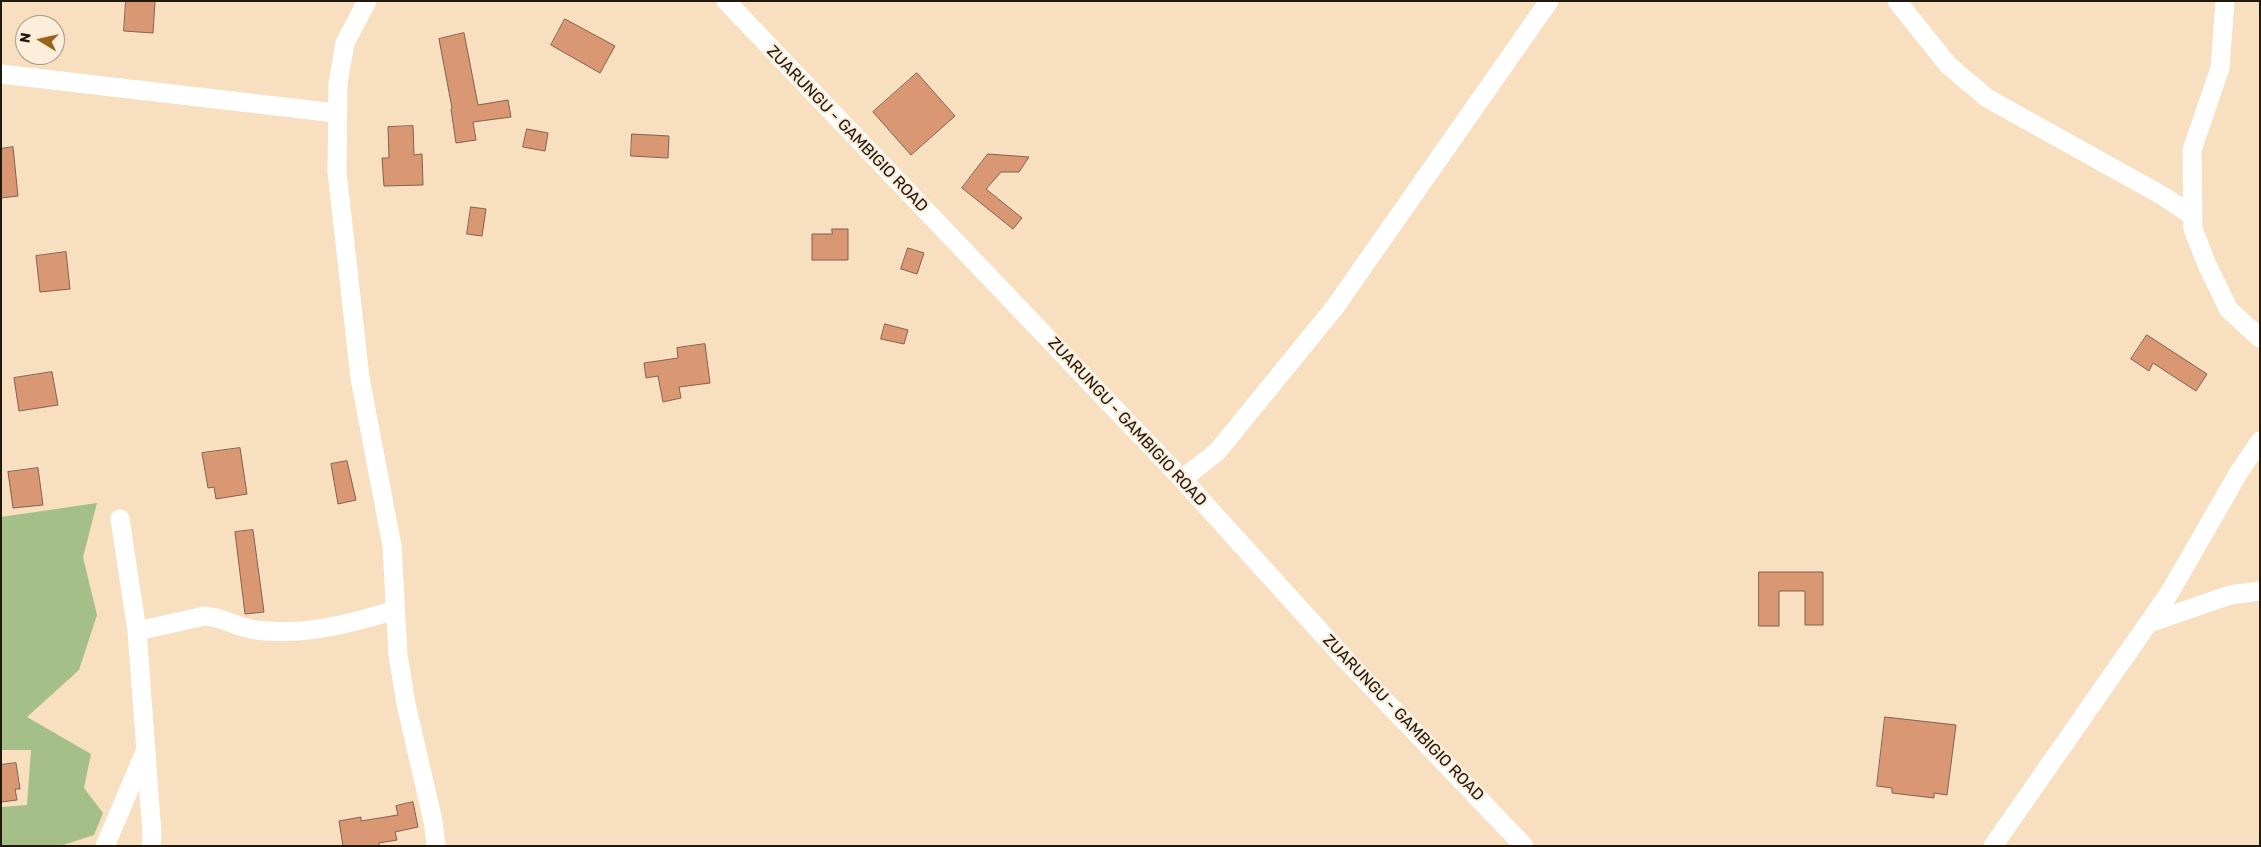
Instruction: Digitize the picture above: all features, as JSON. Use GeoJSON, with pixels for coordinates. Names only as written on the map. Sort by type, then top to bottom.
{"type":"FeatureCollection","features":[{"type":"Feature","properties":{"kind":"street"},"geometry":{"type":"LineString","coordinates":[[366,1],[346,43],[338,83],[336,113],[337,172],[360,378],[392,546],[398,655],[406,704],[433,821],[436,846]]}},
{"type":"Feature","properties":{"kind":"street","name":"ZUARUNGU - GAMBIGIO ROAD"},"geometry":{"type":"LineString","coordinates":[[726,1],[1182,479],[1347,661],[1524,846]]}},
{"type":"Feature","properties":{"kind":"street"},"geometry":{"type":"LineString","coordinates":[[1182,479],[1218,452],[1335,307],[1549,1]]}},
{"type":"Feature","properties":{"kind":"street"},"geometry":{"type":"LineString","coordinates":[[1897,1],[1948,65],[1987,98],[2163,196],[2192,216]]}},
{"type":"Feature","properties":{"kind":"street"},"geometry":{"type":"LineString","coordinates":[[2225,1],[2220,68],[2192,150],[2192,230],[2229,310],[2260,338]]}},
{"type":"Feature","properties":{"kind":"street"},"geometry":{"type":"LineString","coordinates":[[1,74],[336,113]]}},
{"type":"Feature","properties":{"kind":"street"},"geometry":{"type":"LineString","coordinates":[[1993,846],[2170,592],[2239,472],[2260,441]]}},
{"type":"Feature","properties":{"kind":"street"},"geometry":{"type":"LineString","coordinates":[[120,519],[137,631],[152,834],[151,846]]}},
{"type":"Feature","properties":{"kind":"street"},"geometry":{"type":"LineString","coordinates":[[2149,622],[2230,595],[2260,591]]}},
{"type":"Feature","properties":{"kind":"street"},"geometry":{"type":"LineString","coordinates":[[137,631],[204,616],[215,616],[254,630],[313,630],[341,626],[395,610]]}},
{"type":"Feature","properties":{"kind":"street"},"geometry":{"type":"LineString","coordinates":[[105,846],[146,751]]}},
{"type":"Feature","properties":{"kind":"green space"},"geometry":{"type":"Polygon","coordinates":[[[97,503],[83,557],[97,615],[79,670],[27,717],[91,754],[84,788],[103,813],[94,835],[60,846],[1,846],[1,807],[27,805],[31,750],[1,750],[1,517],[97,503]]]}},
{"type":"Feature","properties":{"kind":"building"},"geometry":{"type":"Polygon","coordinates":[[[126,1],[155,1],[153,33],[124,31],[126,1]]]}},
{"type":"Feature","properties":{"kind":"building"},"geometry":{"type":"Polygon","coordinates":[[[565,19],[615,46],[600,73],[551,45],[565,19]]]}},
{"type":"Feature","properties":{"kind":"building"},"geometry":{"type":"Polygon","coordinates":[[[464,33],[478,105],[508,100],[511,117],[473,122],[476,140],[456,143],[452,108],[439,39],[464,33]]]}},
{"type":"Feature","properties":{"kind":"building"},"geometry":{"type":"Polygon","coordinates":[[[917,73],[955,116],[911,155],[873,112],[917,73]]]}},
{"type":"Feature","properties":{"kind":"building"},"geometry":{"type":"Polygon","coordinates":[[[413,126],[414,155],[422,154],[423,185],[384,186],[382,158],[389,158],[388,127],[413,126]]]}},
{"type":"Feature","properties":{"kind":"building"},"geometry":{"type":"Polygon","coordinates":[[[527,129],[548,133],[545,151],[523,147],[527,129]]]}},
{"type":"Feature","properties":{"kind":"building"},"geometry":{"type":"Polygon","coordinates":[[[632,134],[669,136],[668,158],[631,156],[632,134]]]}},
{"type":"Feature","properties":{"kind":"building"},"geometry":{"type":"Polygon","coordinates":[[[13,147],[18,196],[1,198],[1,149],[13,147]]]}},
{"type":"Feature","properties":{"kind":"building"},"geometry":{"type":"Polygon","coordinates":[[[988,154],[1029,157],[1019,172],[1001,172],[986,189],[1022,218],[1013,229],[962,188],[988,154]]]}},
{"type":"Feature","properties":{"kind":"building"},"geometry":{"type":"Polygon","coordinates":[[[471,207],[486,209],[482,236],[467,234],[471,207]]]}},
{"type":"Feature","properties":{"kind":"building"},"geometry":{"type":"Polygon","coordinates":[[[832,229],[848,229],[848,260],[812,260],[812,234],[832,234],[832,229]]]}},
{"type":"Feature","properties":{"kind":"building"},"geometry":{"type":"Polygon","coordinates":[[[908,248],[924,253],[917,274],[901,269],[908,248]]]}},
{"type":"Feature","properties":{"kind":"building"},"geometry":{"type":"Polygon","coordinates":[[[66,252],[70,289],[40,292],[36,256],[66,252]]]}},
{"type":"Feature","properties":{"kind":"building"},"geometry":{"type":"Polygon","coordinates":[[[885,324],[908,330],[904,344],[881,339],[885,324]]]}},
{"type":"Feature","properties":{"kind":"building"},"geometry":{"type":"Polygon","coordinates":[[[2147,335],[2207,374],[2196,391],[2153,363],[2149,371],[2131,359],[2147,335]]]}},
{"type":"Feature","properties":{"kind":"building"},"geometry":{"type":"Polygon","coordinates":[[[705,344],[710,383],[679,387],[681,398],[663,402],[658,376],[646,378],[644,363],[678,358],[677,348],[705,344]]]}},
{"type":"Feature","properties":{"kind":"building"},"geometry":{"type":"Polygon","coordinates":[[[52,372],[58,405],[19,411],[14,378],[52,372]]]}},
{"type":"Feature","properties":{"kind":"building"},"geometry":{"type":"Polygon","coordinates":[[[240,448],[247,494],[216,499],[214,487],[208,488],[202,453],[240,448]]]}},
{"type":"Feature","properties":{"kind":"building"},"geometry":{"type":"Polygon","coordinates":[[[347,461],[356,500],[338,504],[331,464],[347,461]]]}},
{"type":"Feature","properties":{"kind":"building"},"geometry":{"type":"Polygon","coordinates":[[[38,468],[43,505],[13,508],[8,472],[38,468]]]}},
{"type":"Feature","properties":{"kind":"building"},"geometry":{"type":"Polygon","coordinates":[[[253,530],[264,612],[245,614],[235,532],[253,530]]]}},
{"type":"Feature","properties":{"kind":"building"},"geometry":{"type":"Polygon","coordinates":[[[1759,572],[1823,572],[1823,625],[1805,625],[1805,591],[1779,591],[1779,626],[1759,626],[1759,572]]]}},
{"type":"Feature","properties":{"kind":"building"},"geometry":{"type":"Polygon","coordinates":[[[1885,717],[1956,725],[1947,795],[1934,793],[1934,798],[1892,793],[1892,788],[1877,786],[1885,717]]]}},
{"type":"Feature","properties":{"kind":"building"},"geometry":{"type":"Polygon","coordinates":[[[16,763],[20,789],[15,789],[17,800],[1,802],[1,765],[16,763]]]}},
{"type":"Feature","properties":{"kind":"building"},"geometry":{"type":"Polygon","coordinates":[[[413,802],[418,827],[395,832],[397,840],[379,843],[379,846],[343,846],[339,821],[361,817],[361,821],[398,815],[396,806],[413,802]]]}}]}
